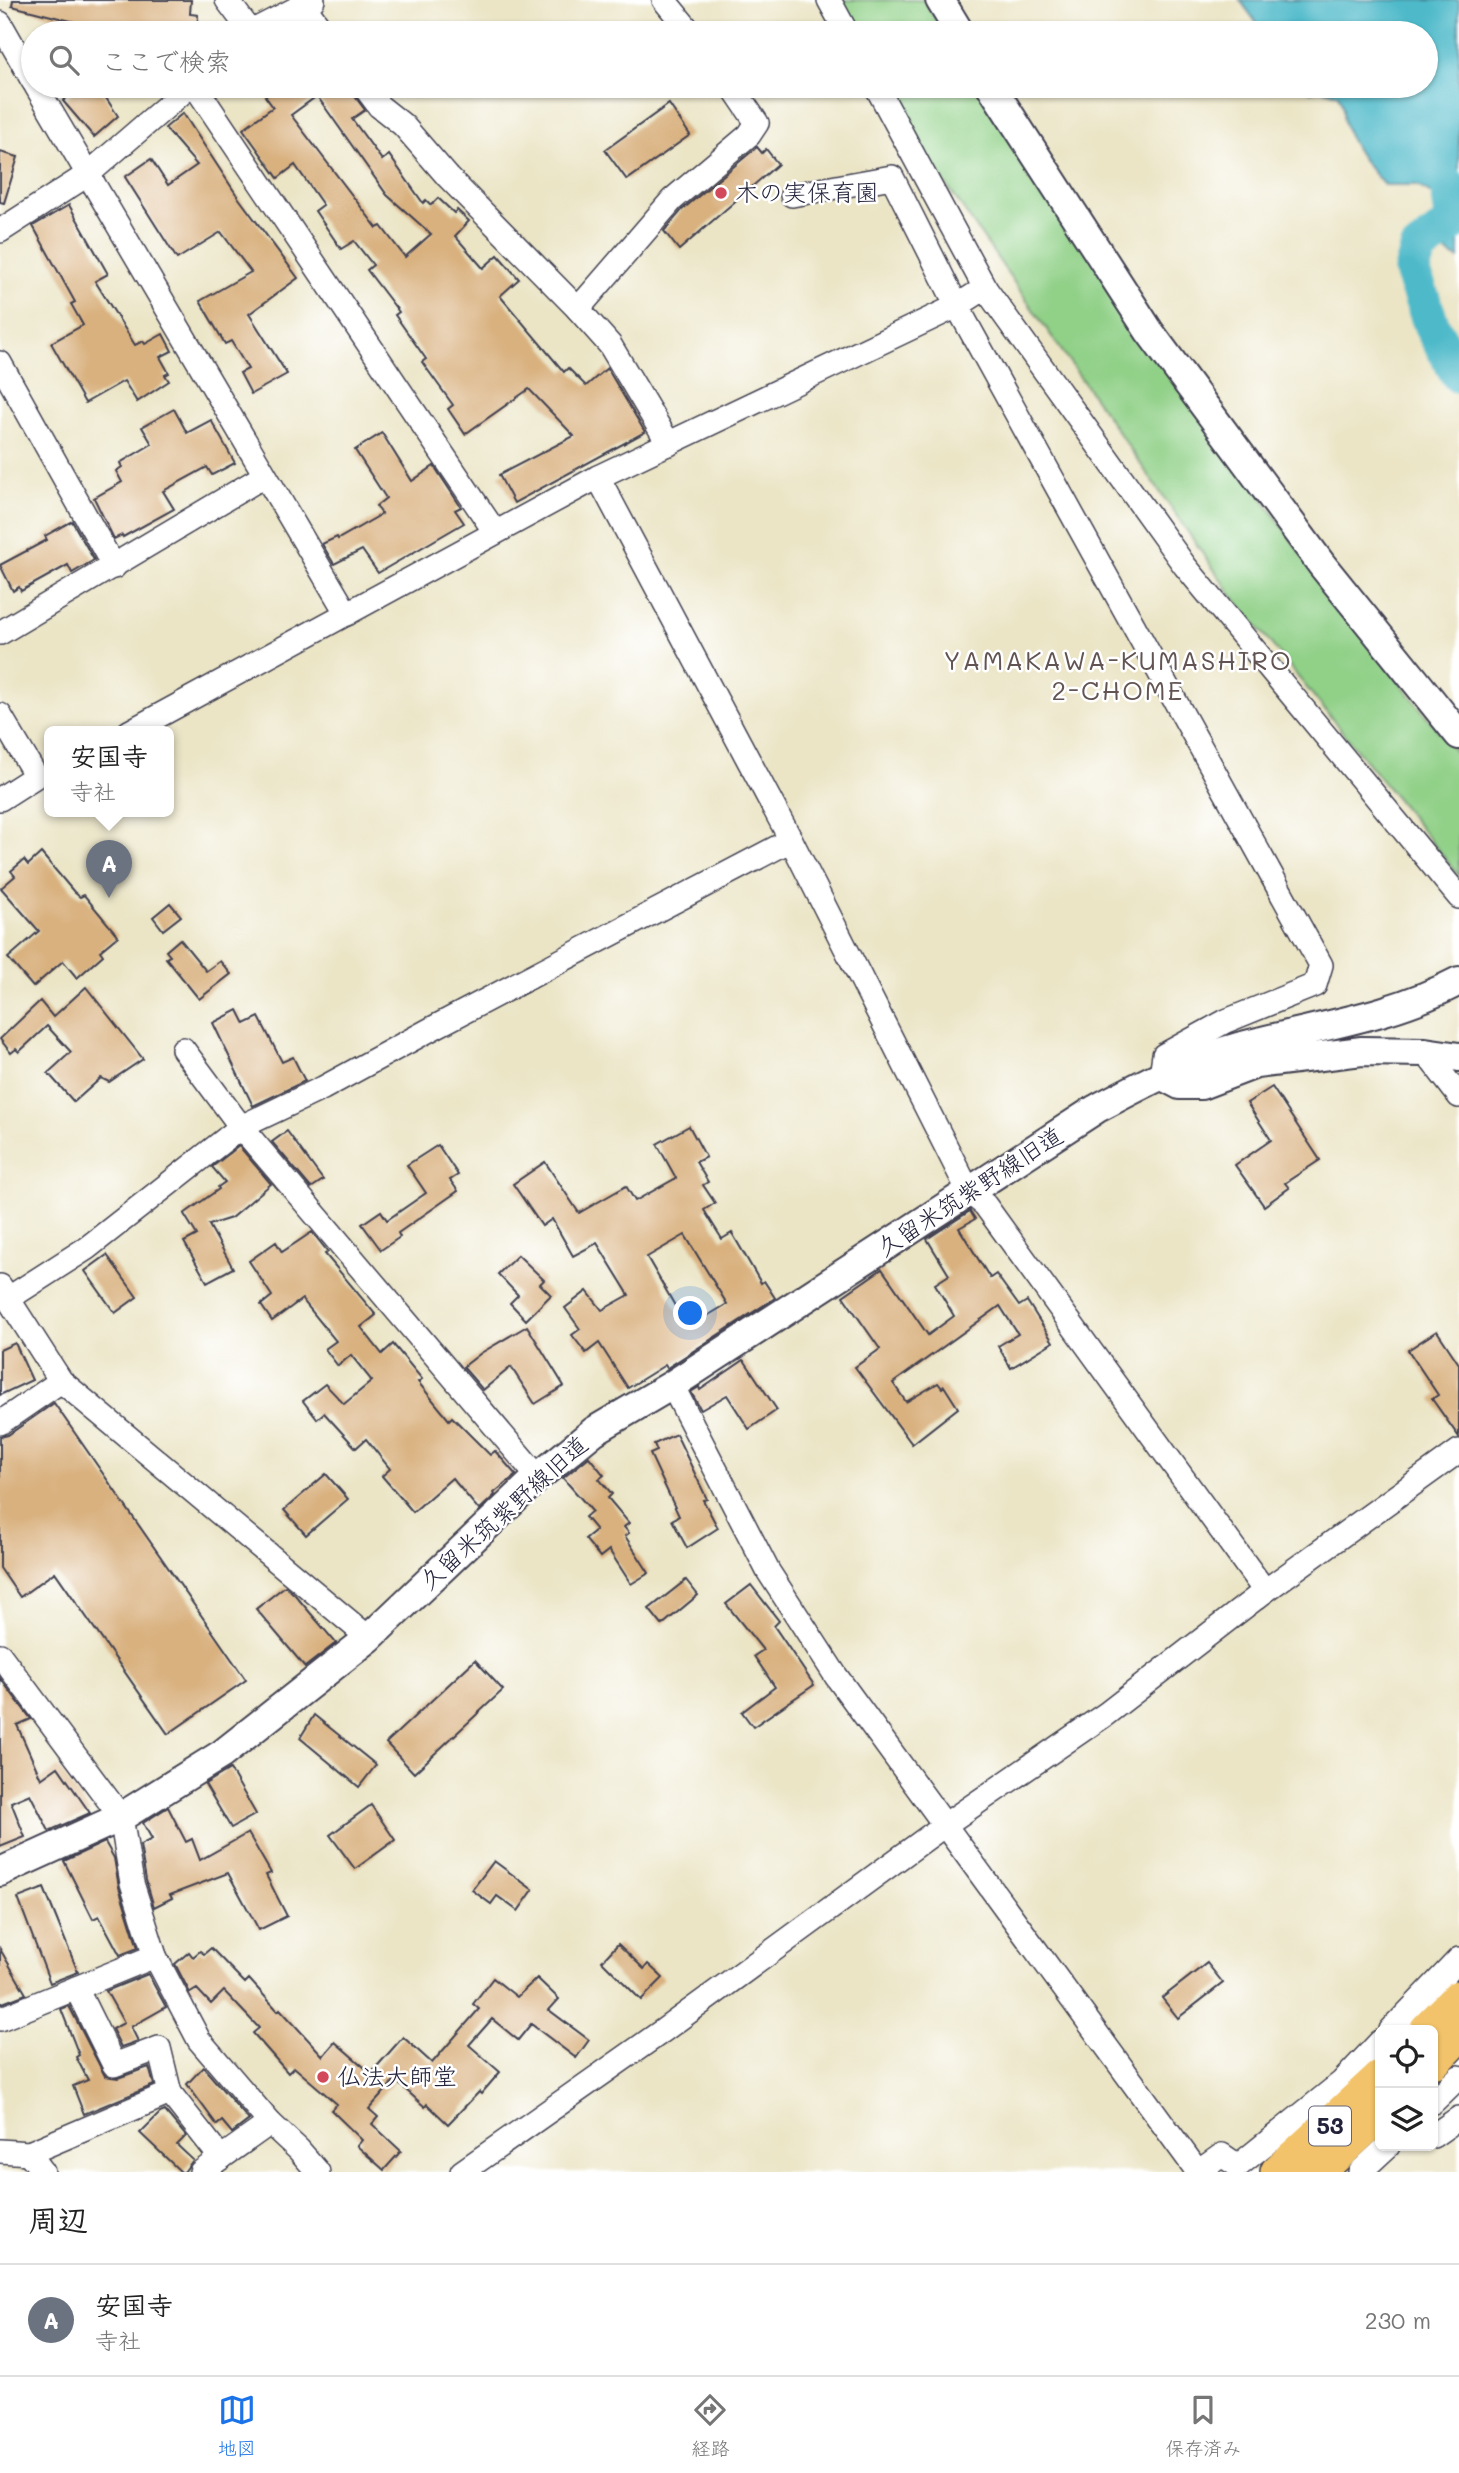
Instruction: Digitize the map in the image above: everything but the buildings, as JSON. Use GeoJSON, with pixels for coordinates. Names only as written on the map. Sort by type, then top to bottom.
{"type":"FeatureCollection","features":[{"type":"Feature","properties":{"kind":"main road"},"geometry":{"type":"LineString","coordinates":[[1432,2025],[1459,1997]]}},
{"type":"Feature","properties":{"kind":"main road"},"geometry":{"type":"LineString","coordinates":[[1438,2056],[1459,2034]]}},
{"type":"Feature","properties":{"kind":"main road","name":"53"},"geometry":{"type":"LineString","coordinates":[[1278,2172],[1375,2083]]}},
{"type":"Feature","properties":{"kind":"main road","name":"53"},"geometry":{"type":"LineString","coordinates":[[1317,2172],[1375,2119]]}},
{"type":"Feature","properties":{"kind":"street"},"geometry":{"type":"LineString","coordinates":[[227,0],[242,21]]}},
{"type":"Feature","properties":{"kind":"street"},"geometry":{"type":"LineString","coordinates":[[664,0],[681,21]]}},
{"type":"Feature","properties":{"kind":"street"},"geometry":{"type":"LineString","coordinates":[[829,0],[840,21]]}},
{"type":"Feature","properties":{"kind":"street"},"geometry":{"type":"LineString","coordinates":[[940,0],[953,21]]}},
{"type":"Feature","properties":{"kind":"street"},"geometry":{"type":"LineString","coordinates":[[272,21],[309,3],[318,21]]}},
{"type":"Feature","properties":{"kind":"street"},"geometry":{"type":"LineString","coordinates":[[0,23],[21,60]]}},
{"type":"Feature","properties":{"kind":"street"},"geometry":{"type":"LineString","coordinates":[[43,98],[347,614]]}},
{"type":"Feature","properties":{"kind":"street"},"geometry":{"type":"LineString","coordinates":[[0,231],[87,175],[176,98]]}},
{"type":"Feature","properties":{"kind":"street"},"geometry":{"type":"LineString","coordinates":[[203,98],[495,532]]}},
{"type":"Feature","properties":{"kind":"street"},"geometry":{"type":"LineString","coordinates":[[373,98],[403,125],[448,177],[610,345],[670,444]]}},
{"type":"Feature","properties":{"kind":"street"},"geometry":{"type":"LineString","coordinates":[[578,309],[672,200],[749,135],[757,123],[740,98]]}},
{"type":"Feature","properties":{"kind":"street"},"geometry":{"type":"LineString","coordinates":[[882,98],[985,288],[1185,566],[1459,897]]}},
{"type":"Feature","properties":{"kind":"street"},"geometry":{"type":"LineString","coordinates":[[999,98],[1149,331],[1322,565],[1459,735]]}},
{"type":"Feature","properties":{"kind":"street"},"geometry":{"type":"LineString","coordinates":[[792,195],[892,177],[957,306],[1321,965],[1315,985],[1226,1021],[1164,1055],[1161,1074],[1180,1085],[1201,1085],[1256,1064],[1362,1051],[1425,1052],[1459,1056]]}},
{"type":"Feature","properties":{"kind":"street"},"geometry":{"type":"LineString","coordinates":[[140,726],[598,477],[957,306],[985,288]]}},
{"type":"Feature","properties":{"kind":"street"},"geometry":{"type":"LineString","coordinates":[[0,363],[114,566]]}},
{"type":"Feature","properties":{"kind":"street"},"geometry":{"type":"LineString","coordinates":[[0,633],[264,476]]}},
{"type":"Feature","properties":{"kind":"street"},"geometry":{"type":"LineString","coordinates":[[598,477],[791,840],[969,1192],[985,1205],[1265,1591]]}},
{"type":"Feature","properties":{"kind":"street"},"geometry":{"type":"LineString","coordinates":[[0,715],[43,773],[0,799]]}},
{"type":"Feature","properties":{"kind":"street"},"geometry":{"type":"LineString","coordinates":[[369,1638],[61,1381],[5,1292],[87,1248],[241,1127],[323,1088],[791,840]]}},
{"type":"Feature","properties":{"kind":"street","name":"久留米筑紫野線旧道"},"geometry":{"type":"LineString","coordinates":[[0,1872],[121,1817],[222,1754],[369,1638],[538,1478],[594,1431],[672,1385],[1096,1109],[1161,1074],[1226,1050],[1377,1015],[1429,997],[1459,981]]}},
{"type":"Feature","properties":{"kind":"street"},"geometry":{"type":"LineString","coordinates":[[183,1049],[241,1127],[538,1478]]}},
{"type":"Feature","properties":{"kind":"street"},"geometry":{"type":"LineString","coordinates":[[1425,1052],[1459,1096]]}},
{"type":"Feature","properties":{"kind":"street"},"geometry":{"type":"LineString","coordinates":[[0,1423],[61,1381]]}},
{"type":"Feature","properties":{"kind":"street"},"geometry":{"type":"LineString","coordinates":[[672,1385],[768,1571],[836,1676],[1198,2172],[1222,2155],[1238,2166],[1342,2082],[1375,2047]]}},
{"type":"Feature","properties":{"kind":"street"},"geometry":{"type":"LineString","coordinates":[[463,2172],[664,2030],[946,1824],[1106,1714],[1265,1591],[1459,1451]]}},
{"type":"Feature","properties":{"kind":"street"},"geometry":{"type":"LineString","coordinates":[[0,1655],[121,1817],[132,1883],[155,1956],[199,2040],[270,2123],[318,2172]]}},
{"type":"Feature","properties":{"kind":"street"},"geometry":{"type":"LineString","coordinates":[[0,2019],[155,1956]]}},
{"type":"Feature","properties":{"kind":"street"},"geometry":{"type":"LineString","coordinates":[[1396,2025],[1459,1959]]}},
{"type":"Feature","properties":{"kind":"street"},"geometry":{"type":"LineString","coordinates":[[76,1988],[114,2065],[159,2048],[170,2093],[221,2158]]}},
{"type":"Feature","properties":{"kind":"street"},"geometry":{"type":"LineString","coordinates":[[1438,2097],[1459,2077]]}},
{"type":"Feature","properties":{"kind":"street"},"geometry":{"type":"LineString","coordinates":[[0,2151],[29,2153],[170,2093]]}},
{"type":"Feature","properties":{"kind":"street"},"geometry":{"type":"LineString","coordinates":[[1438,2133],[1459,2118]]}},
{"type":"Feature","properties":{"kind":"street"},"geometry":{"type":"LineString","coordinates":[[201,2172],[270,2123]]}},
{"type":"Feature","properties":{"kind":"street"},"geometry":{"type":"LineString","coordinates":[[1360,2172],[1383,2151]]}},
{"type":"Feature","properties":{"kind":"street"},"geometry":{"type":"LineString","coordinates":[[29,2153],[43,2172]]}},
{"type":"Feature","properties":{"kind":"green space"},"geometry":{"type":"Polygon","coordinates":[[[837,0],[924,0],[937,21],[848,21],[837,0]]]}},
{"type":"Feature","properties":{"kind":"green space"},"geometry":{"type":"Polygon","coordinates":[[[891,98],[986,98],[1320,581],[1459,757],[1459,876],[1231,594],[913,137],[891,98]]]}},
{"type":"Feature","properties":{"kind":"water"},"geometry":{"type":"Polygon","coordinates":[[[1240,0],[1459,0],[1459,259],[1447,253],[1442,223],[1442,200],[1416,185],[1384,185],[1356,150],[1345,125],[1340,98],[1438,98],[1438,21],[1255,21],[1240,0]]]}},
{"type":"Feature","properties":{"kind":"waterway"},"geometry":{"type":"LineString","coordinates":[[1448,185],[1454,222],[1418,250],[1412,271],[1433,329],[1459,375]]}},
{"type":"Feature","properties":{"kind":"place","name":"木の実保育園"},"geometry":{"type":"Point","coordinates":[721,193]}},
{"type":"Feature","properties":{"kind":"place","name":"安国寺"},"geometry":{"type":"Point","coordinates":[109,898]}},
{"type":"Feature","properties":{"kind":"place","name":"仏法大師堂"},"geometry":{"type":"Point","coordinates":[323,2077]}},
{"type":"Feature","properties":{"kind":"district","name":"YAMAKAWA-KUMASHIRO 2-CHOME"},"geometry":{"type":"Point","coordinates":[1118,676]}}]}
